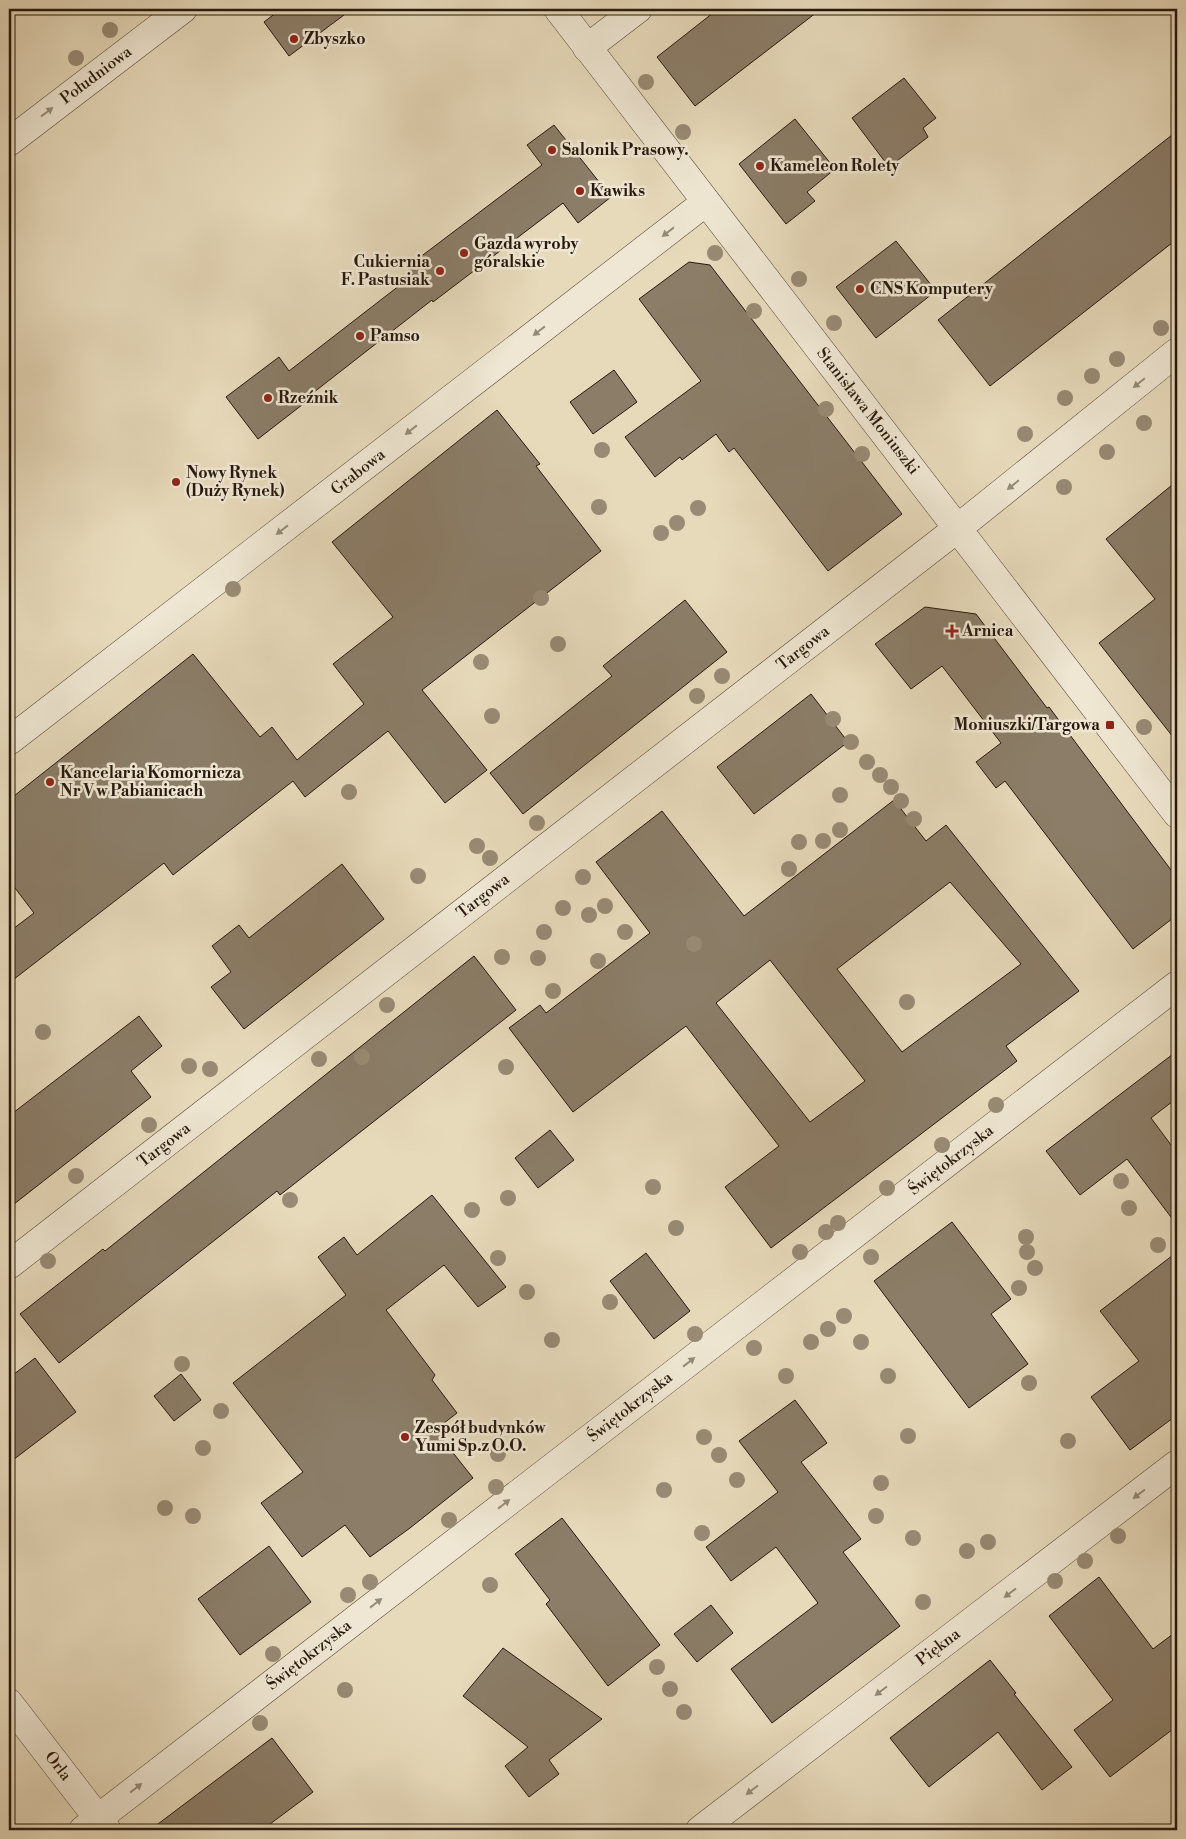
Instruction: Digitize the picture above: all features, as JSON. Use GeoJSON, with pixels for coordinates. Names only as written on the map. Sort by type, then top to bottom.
{"type":"FeatureCollection","features":[{"type":"Feature","properties":{"kind":"street","name":"Południowa"},"geometry":{"type":"LineString","coordinates":[[9,142],[183,9]]}},
{"type":"Feature","properties":{"kind":"street","name":"Stanisława Moniuszki"},"geometry":{"type":"LineString","coordinates":[[558,9],[1177,814]]}},
{"type":"Feature","properties":{"kind":"street"},"geometry":{"type":"LineString","coordinates":[[588,48],[638,9]]}},
{"type":"Feature","properties":{"kind":"street","name":"Grabowa"},"geometry":{"type":"LineString","coordinates":[[9,742],[706,202]]}},
{"type":"Feature","properties":{"kind":"street","name":"Targowa"},"geometry":{"type":"LineString","coordinates":[[9,1265],[958,528],[1177,352]]}},
{"type":"Feature","properties":{"kind":"street","name":"Świętokrzyska"},"geometry":{"type":"LineString","coordinates":[[96,1826],[1177,985]]}},
{"type":"Feature","properties":{"kind":"street","name":"Piękna"},"geometry":{"type":"LineString","coordinates":[[700,1830],[1177,1464]]}},
{"type":"Feature","properties":{"kind":"street","name":"Orla"},"geometry":{"type":"LineString","coordinates":[[9,1703],[96,1826]]}},
{"type":"Feature","properties":{"kind":"building","name":"Zbyszko"},"geometry":{"type":"Polygon","coordinates":[[[281,9],[352,9],[289,56],[264,22],[281,9]]]}},
{"type":"Feature","properties":{"kind":"building"},"geometry":{"type":"Polygon","coordinates":[[[718,9],[821,9],[695,106],[657,57],[718,9]]]}},
{"type":"Feature","properties":{"kind":"building"},"geometry":{"type":"Polygon","coordinates":[[[904,78],[936,118],[923,128],[928,137],[889,167],[852,118],[904,78]]]}},
{"type":"Feature","properties":{"kind":"building"},"geometry":{"type":"Polygon","coordinates":[[[795,119],[835,169],[807,192],[815,201],[786,224],[739,164],[795,119]]]}},
{"type":"Feature","properties":{"kind":"building"},"geometry":{"type":"Polygon","coordinates":[[[554,125],[611,197],[578,223],[563,203],[433,302],[432,300],[309,396],[311,398],[258,439],[226,397],[279,357],[289,371],[413,275],[407,267],[542,165],[527,145],[554,125]]]}},
{"type":"Feature","properties":{"kind":"building"},"geometry":{"type":"Polygon","coordinates":[[[1177,131],[1177,239],[990,386],[938,320],[1177,131]]]}},
{"type":"Feature","properties":{"kind":"building"},"geometry":{"type":"Polygon","coordinates":[[[896,241],[936,291],[876,338],[836,287],[896,241]]]}},
{"type":"Feature","properties":{"kind":"building"},"geometry":{"type":"Polygon","coordinates":[[[689,262],[710,265],[902,514],[828,571],[734,448],[729,452],[716,434],[682,460],[680,457],[655,477],[625,437],[701,381],[639,299],[689,262]]]}},
{"type":"Feature","properties":{"kind":"building"},"geometry":{"type":"Polygon","coordinates":[[[614,370],[637,402],[593,434],[570,402],[614,370]]]}},
{"type":"Feature","properties":{"kind":"building"},"geometry":{"type":"Polygon","coordinates":[[[497,410],[540,464],[536,466],[601,551],[422,690],[487,770],[445,803],[388,731],[305,797],[293,781],[173,875],[164,863],[9,983],[9,932],[34,913],[9,880],[9,800],[193,654],[260,737],[272,727],[297,760],[364,704],[333,664],[393,617],[332,542],[497,410]]]}},
{"type":"Feature","properties":{"kind":"building"},"geometry":{"type":"Polygon","coordinates":[[[1177,481],[1177,742],[1099,643],[1155,599],[1106,539],[1177,481]]]}},
{"type":"Feature","properties":{"kind":"building"},"geometry":{"type":"Polygon","coordinates":[[[685,600],[727,652],[523,814],[490,773],[612,676],[603,666],[685,600]]]}},
{"type":"Feature","properties":{"kind":"building"},"geometry":{"type":"Polygon","coordinates":[[[925,607],[976,614],[1047,708],[1049,707],[1177,878],[1177,915],[1133,949],[1005,781],[996,788],[976,762],[1001,743],[942,666],[911,689],[875,644],[925,607]]]}},
{"type":"Feature","properties":{"kind":"building"},"geometry":{"type":"Polygon","coordinates":[[[811,694],[848,742],[754,814],[717,767],[811,694]]]}},
{"type":"Feature","properties":{"kind":"building"},"geometry":{"type":"Polygon","coordinates":[[[894,800],[926,841],[946,825],[1079,991],[1006,1046],[1017,1061],[771,1248],[725,1187],[779,1146],[686,1026],[573,1112],[509,1028],[540,1005],[546,1013],[650,933],[596,862],[662,811],[744,916],[894,800]],[[950,882],[837,969],[902,1052],[1021,964],[950,882]],[[770,960],[716,1003],[810,1122],[865,1081],[770,960]]]}},
{"type":"Feature","properties":{"kind":"building"},"geometry":{"type":"Polygon","coordinates":[[[342,864],[384,919],[244,1029],[211,987],[231,972],[212,946],[239,925],[249,938],[342,864]]]}},
{"type":"Feature","properties":{"kind":"building"},"geometry":{"type":"Polygon","coordinates":[[[474,956],[516,1010],[280,1195],[277,1191],[59,1363],[20,1314],[103,1249],[105,1251],[474,956]]]}},
{"type":"Feature","properties":{"kind":"building"},"geometry":{"type":"Polygon","coordinates":[[[139,1016],[162,1046],[131,1071],[151,1097],[9,1208],[9,1116],[139,1016]]]}},
{"type":"Feature","properties":{"kind":"building"},"geometry":{"type":"Polygon","coordinates":[[[1177,1051],[1177,1098],[1151,1118],[1177,1153],[1177,1225],[1127,1159],[1080,1195],[1046,1151],[1177,1051]]]}},
{"type":"Feature","properties":{"kind":"building"},"geometry":{"type":"Polygon","coordinates":[[[550,1130],[574,1160],[538,1188],[515,1158],[550,1130]]]}},
{"type":"Feature","properties":{"kind":"building"},"geometry":{"type":"Polygon","coordinates":[[[432,1195],[506,1287],[478,1307],[444,1265],[386,1310],[435,1375],[432,1380],[457,1413],[435,1430],[473,1478],[370,1557],[345,1525],[302,1557],[261,1503],[303,1472],[233,1383],[346,1295],[318,1257],[344,1237],[357,1255],[432,1195]]]}},
{"type":"Feature","properties":{"kind":"building"},"geometry":{"type":"Polygon","coordinates":[[[952,1222],[1011,1299],[991,1314],[1028,1364],[969,1408],[874,1281],[952,1222]]]}},
{"type":"Feature","properties":{"kind":"building"},"geometry":{"type":"Polygon","coordinates":[[[1177,1252],[1177,1415],[1130,1450],[1091,1397],[1139,1361],[1100,1311],[1177,1252]]]}},
{"type":"Feature","properties":{"kind":"building"},"geometry":{"type":"Polygon","coordinates":[[[646,1253],[690,1311],[654,1339],[610,1281],[646,1253]]]}},
{"type":"Feature","properties":{"kind":"building"},"geometry":{"type":"Polygon","coordinates":[[[35,1358],[76,1412],[9,1463],[9,1378],[35,1358]]]}},
{"type":"Feature","properties":{"kind":"building"},"geometry":{"type":"Polygon","coordinates":[[[181,1374],[201,1400],[174,1421],[154,1396],[181,1374]]]}},
{"type":"Feature","properties":{"kind":"building"},"geometry":{"type":"Polygon","coordinates":[[[795,1400],[827,1443],[801,1462],[861,1539],[843,1552],[900,1626],[772,1723],[731,1669],[818,1603],[776,1547],[731,1581],[706,1547],[778,1492],[739,1441],[795,1400]]]}},
{"type":"Feature","properties":{"kind":"building"},"geometry":{"type":"Polygon","coordinates":[[[562,1518],[660,1645],[608,1686],[546,1604],[550,1600],[515,1554],[562,1518]]]}},
{"type":"Feature","properties":{"kind":"building"},"geometry":{"type":"Polygon","coordinates":[[[269,1546],[311,1602],[240,1655],[198,1599],[269,1546]]]}},
{"type":"Feature","properties":{"kind":"building"},"geometry":{"type":"Polygon","coordinates":[[[1099,1577],[1153,1649],[1177,1631],[1177,1726],[1110,1777],[1074,1730],[1113,1700],[1049,1616],[1099,1577]]]}},
{"type":"Feature","properties":{"kind":"building"},"geometry":{"type":"Polygon","coordinates":[[[711,1605],[733,1633],[697,1662],[674,1634],[711,1605]]]}},
{"type":"Feature","properties":{"kind":"building"},"geometry":{"type":"Polygon","coordinates":[[[503,1648],[602,1719],[549,1760],[559,1774],[529,1797],[505,1766],[528,1747],[463,1696],[503,1648]]]}},
{"type":"Feature","properties":{"kind":"building"},"geometry":{"type":"Polygon","coordinates":[[[990,1660],[1016,1693],[1014,1694],[1072,1767],[1042,1790],[998,1732],[929,1787],[890,1738],[990,1660]]]}},
{"type":"Feature","properties":{"kind":"building"},"geometry":{"type":"Polygon","coordinates":[[[272,1738],[313,1792],[262,1830],[150,1830],[272,1738]]]}},
{"type":"Feature","properties":{"kind":"place","name":"Zbyszko"},"geometry":{"type":"Point","coordinates":[294,39]}},
{"type":"Feature","properties":{"kind":"place","name":"Salonik Prasowy."},"geometry":{"type":"Point","coordinates":[552,150]}},
{"type":"Feature","properties":{"kind":"place","name":"Kameleon Rolety"},"geometry":{"type":"Point","coordinates":[760,166]}},
{"type":"Feature","properties":{"kind":"place","name":"Kawiks"},"geometry":{"type":"Point","coordinates":[580,191]}},
{"type":"Feature","properties":{"kind":"place","name":"Gazda wyroby góralskie"},"geometry":{"type":"Point","coordinates":[464,253]}},
{"type":"Feature","properties":{"kind":"place","name":"Cukiernia F. Pastusiak"},"geometry":{"type":"Point","coordinates":[440,271]}},
{"type":"Feature","properties":{"kind":"place","name":"CNS Komputery"},"geometry":{"type":"Point","coordinates":[860,289]}},
{"type":"Feature","properties":{"kind":"place","name":"Pamso"},"geometry":{"type":"Point","coordinates":[360,336]}},
{"type":"Feature","properties":{"kind":"place","name":"Rzeźnik"},"geometry":{"type":"Point","coordinates":[268,398]}},
{"type":"Feature","properties":{"kind":"place","name":"Nowy Rynek (Duży Rynek)"},"geometry":{"type":"Point","coordinates":[176,482]}},
{"type":"Feature","properties":{"kind":"place","name":"Arnica"},"geometry":{"type":"Point","coordinates":[952,631]}},
{"type":"Feature","properties":{"kind":"place","name":"Moniuszki/Targowa"},"geometry":{"type":"Point","coordinates":[1110,725]}},
{"type":"Feature","properties":{"kind":"place","name":"Kancelaria Komornicza Nr V w Pabianicach"},"geometry":{"type":"Point","coordinates":[50,782]}},
{"type":"Feature","properties":{"kind":"place","name":"Zespół budynków Yumi Sp.z O.O."},"geometry":{"type":"Point","coordinates":[405,1437]}}]}
